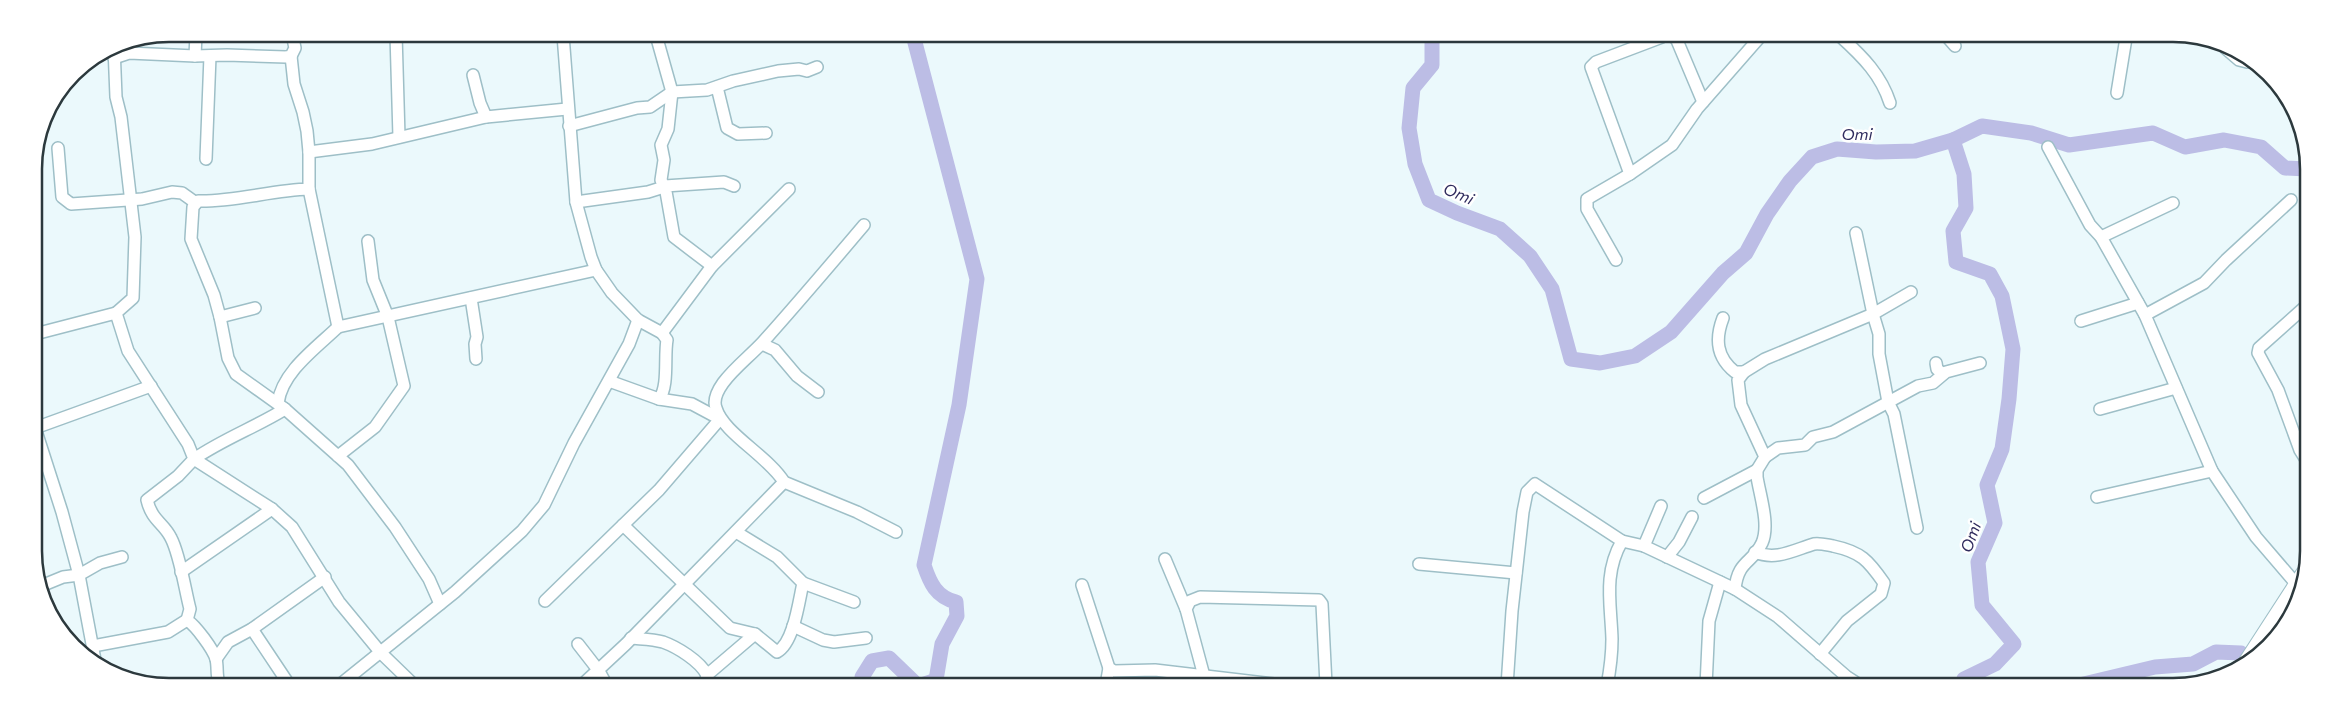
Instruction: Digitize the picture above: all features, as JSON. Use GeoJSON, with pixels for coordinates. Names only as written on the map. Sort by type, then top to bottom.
{"type":"FeatureCollection","features":[{"type":"Feature","properties":{"kind":"highway"},"geometry":{"type":"LineString","coordinates":[[2258,646],[2295,590]]}},
{"type":"Feature","properties":{"kind":"street"},"geometry":{"type":"LineString","coordinates":[[1630,174],[1591,67],[1596,62],[1648,42]]}},
{"type":"Feature","properties":{"kind":"street"},"geometry":{"type":"LineString","coordinates":[[1678,42],[1703,102]]}},
{"type":"Feature","properties":{"kind":"street"},"geometry":{"type":"LineString","coordinates":[[1616,260],[1587,209],[1587,199],[1630,174],[1672,144],[1703,102],[1755,42]]}},
{"type":"Feature","properties":{"kind":"street"},"geometry":{"type":"LineString","coordinates":[[1846,42],[1869,63],[1885,88],[1890,103]]}},
{"type":"Feature","properties":{"kind":"street"},"geometry":{"type":"LineString","coordinates":[[2117,93],[2125,42]]}},
{"type":"Feature","properties":{"kind":"street"},"geometry":{"type":"LineString","coordinates":[[195,56],[196,43]]}},
{"type":"Feature","properties":{"kind":"street"},"geometry":{"type":"LineString","coordinates":[[294,43],[295,48],[291,56],[294,84],[303,112],[309,152],[309,189],[338,327]]}},
{"type":"Feature","properties":{"kind":"street"},"geometry":{"type":"LineString","coordinates":[[396,43],[399,137]]}},
{"type":"Feature","properties":{"kind":"street"},"geometry":{"type":"LineString","coordinates":[[563,43],[567,109],[576,202],[590,256],[596,270],[612,293],[638,320],[662,333],[667,340],[664,360],[665,390],[659,399]]}},
{"type":"Feature","properties":{"kind":"street"},"geometry":{"type":"LineString","coordinates":[[576,202],[648,192],[664,186],[661,180],[664,160],[661,145],[668,128],[672,92],[658,43]]}},
{"type":"Feature","properties":{"kind":"street"},"geometry":{"type":"LineString","coordinates":[[121,52],[195,56],[291,56]]}},
{"type":"Feature","properties":{"kind":"street"},"geometry":{"type":"LineString","coordinates":[[43,332],[116,313],[133,298],[135,237],[121,117],[116,97],[114,55]]}},
{"type":"Feature","properties":{"kind":"street"},"geometry":{"type":"LineString","coordinates":[[206,160],[210,56]]}},
{"type":"Feature","properties":{"kind":"street"},"geometry":{"type":"LineString","coordinates":[[569,126],[637,108],[650,107],[672,92],[707,90],[760,74],[799,69],[807,71],[817,66]]}},
{"type":"Feature","properties":{"kind":"street"},"geometry":{"type":"LineString","coordinates":[[473,75],[486,118]]}},
{"type":"Feature","properties":{"kind":"street"},"geometry":{"type":"LineString","coordinates":[[717,87],[727,128],[738,134],[766,133]]}},
{"type":"Feature","properties":{"kind":"street"},"geometry":{"type":"LineString","coordinates":[[309,152],[325,152],[486,118],[567,109]]}},
{"type":"Feature","properties":{"kind":"street"},"geometry":{"type":"LineString","coordinates":[[2048,147],[2090,225],[2101,237],[2145,315],[2212,470],[2256,537],[2297,577]]}},
{"type":"Feature","properties":{"kind":"street"},"geometry":{"type":"LineString","coordinates":[[58,148],[62,198],[71,204],[130,201],[172,192],[182,193],[196,203],[231,200],[285,190],[309,189]]}},
{"type":"Feature","properties":{"kind":"street"},"geometry":{"type":"LineString","coordinates":[[712,266],[674,237],[665,186],[724,182],[734,186]]}},
{"type":"Feature","properties":{"kind":"street"},"geometry":{"type":"LineString","coordinates":[[662,333],[712,266],[790,189]]}},
{"type":"Feature","properties":{"kind":"street"},"geometry":{"type":"LineString","coordinates":[[2145,315],[2204,284],[2226,260],[2291,200]]}},
{"type":"Feature","properties":{"kind":"street"},"geometry":{"type":"LineString","coordinates":[[196,203],[191,240],[220,317],[228,358],[236,374],[282,406],[348,465],[395,527],[429,579],[440,604]]}},
{"type":"Feature","properties":{"kind":"street"},"geometry":{"type":"LineString","coordinates":[[2101,237],[2173,203]]}},
{"type":"Feature","properties":{"kind":"street"},"geometry":{"type":"LineString","coordinates":[[720,419],[715,405],[715,398],[723,384],[762,344],[864,225]]}},
{"type":"Feature","properties":{"kind":"street"},"geometry":{"type":"LineString","coordinates":[[1856,232],[1872,314],[1879,334],[1879,354],[1888,402],[1894,414],[1917,528]]}},
{"type":"Feature","properties":{"kind":"street"},"geometry":{"type":"LineString","coordinates":[[338,456],[375,428],[404,386],[388,317],[373,280],[368,241]]}},
{"type":"Feature","properties":{"kind":"street"},"geometry":{"type":"LineString","coordinates":[[282,406],[280,389],[305,359],[338,327],[596,270]]}},
{"type":"Feature","properties":{"kind":"street"},"geometry":{"type":"LineString","coordinates":[[1765,457],[1741,405],[1738,380],[1744,372],[1766,359],[1872,314],[1911,292]]}},
{"type":"Feature","properties":{"kind":"street"},"geometry":{"type":"LineString","coordinates":[[471,298],[477,337],[476,359]]}},
{"type":"Feature","properties":{"kind":"street"},"geometry":{"type":"LineString","coordinates":[[2081,321],[2138,302]]}},
{"type":"Feature","properties":{"kind":"street"},"geometry":{"type":"LineString","coordinates":[[220,317],[255,308]]}},
{"type":"Feature","properties":{"kind":"street"},"geometry":{"type":"LineString","coordinates":[[2300,311],[2259,348],[2258,353],[2278,390],[2300,450]]}},
{"type":"Feature","properties":{"kind":"street"},"geometry":{"type":"LineString","coordinates":[[116,313],[128,351],[188,444],[194,459],[272,509],[292,527],[339,602],[381,653],[407,678]]}},
{"type":"Feature","properties":{"kind":"street"},"geometry":{"type":"LineString","coordinates":[[1723,318],[1717,334],[1717,346],[1730,369],[1735,372],[1744,372]]}},
{"type":"Feature","properties":{"kind":"street"},"geometry":{"type":"LineString","coordinates":[[348,678],[440,604],[522,531],[544,505],[574,443],[629,344],[638,320]]}},
{"type":"Feature","properties":{"kind":"street"},"geometry":{"type":"LineString","coordinates":[[762,344],[774,350],[797,376],[818,392]]}},
{"type":"Feature","properties":{"kind":"street"},"geometry":{"type":"LineString","coordinates":[[1936,363],[1937,369],[1943,374]]}},
{"type":"Feature","properties":{"kind":"street"},"geometry":{"type":"LineString","coordinates":[[1704,498],[1757,470],[1765,457],[1778,448],[1805,446],[1813,437],[1834,432],[1918,386],[1933,383],[1943,374],[1980,363]]}},
{"type":"Feature","properties":{"kind":"street"},"geometry":{"type":"LineString","coordinates":[[608,381],[659,399],[692,404],[720,419],[759,454],[778,473],[784,482],[857,512],[896,532]]}},
{"type":"Feature","properties":{"kind":"street"},"geometry":{"type":"LineString","coordinates":[[42,426],[151,386]]}},
{"type":"Feature","properties":{"kind":"street"},"geometry":{"type":"LineString","coordinates":[[2100,410],[2176,388]]}},
{"type":"Feature","properties":{"kind":"street"},"geometry":{"type":"LineString","coordinates":[[93,646],[168,632],[188,620],[190,610],[171,538],[154,517],[147,500],[178,476],[194,459],[212,447],[260,424],[282,406]]}},
{"type":"Feature","properties":{"kind":"street"},"geometry":{"type":"LineString","coordinates":[[544,601],[659,490],[720,419]]}},
{"type":"Feature","properties":{"kind":"street"},"geometry":{"type":"LineString","coordinates":[[42,448],[79,575],[94,653]]}},
{"type":"Feature","properties":{"kind":"street"},"geometry":{"type":"LineString","coordinates":[[1735,589],[1740,567],[1762,543],[1765,529],[1757,470]]}},
{"type":"Feature","properties":{"kind":"street"},"geometry":{"type":"LineString","coordinates":[[2097,498],[2212,470]]}},
{"type":"Feature","properties":{"kind":"street"},"geometry":{"type":"LineString","coordinates":[[590,678],[784,482]]}},
{"type":"Feature","properties":{"kind":"street"},"geometry":{"type":"LineString","coordinates":[[1508,678],[1516,573],[1527,492],[1535,484],[1622,541],[1644,546],[1735,589],[1778,617],[1851,678]]}},
{"type":"Feature","properties":{"kind":"street"},"geometry":{"type":"LineString","coordinates":[[1644,546],[1661,506]]}},
{"type":"Feature","properties":{"kind":"street"},"geometry":{"type":"LineString","coordinates":[[181,572],[272,509]]}},
{"type":"Feature","properties":{"kind":"street"},"geometry":{"type":"LineString","coordinates":[[1667,557],[1679,542],[1692,517]]}},
{"type":"Feature","properties":{"kind":"street"},"geometry":{"type":"LineString","coordinates":[[622,525],[730,628],[755,634],[777,652],[784,649],[793,626],[803,583]]}},
{"type":"Feature","properties":{"kind":"street"},"geometry":{"type":"LineString","coordinates":[[736,532],[777,557],[803,583],[854,602]]}},
{"type":"Feature","properties":{"kind":"street"},"geometry":{"type":"LineString","coordinates":[[1609,678],[1612,638],[1609,613],[1609,577],[1617,550],[1622,541]]}},
{"type":"Feature","properties":{"kind":"street"},"geometry":{"type":"LineString","coordinates":[[1755,552],[1764,556],[1775,556],[1817,544],[1853,550],[1872,565],[1884,583],[1881,594],[1847,621],[1820,654]]}},
{"type":"Feature","properties":{"kind":"street"},"geometry":{"type":"LineString","coordinates":[[47,584],[63,577],[79,575],[100,563],[122,557]]}},
{"type":"Feature","properties":{"kind":"street"},"geometry":{"type":"LineString","coordinates":[[1165,559],[1186,609],[1204,676]]}},
{"type":"Feature","properties":{"kind":"street"},"geometry":{"type":"LineString","coordinates":[[1419,564],[1516,573]]}},
{"type":"Feature","properties":{"kind":"street"},"geometry":{"type":"LineString","coordinates":[[216,659],[228,642],[252,629],[325,577]]}},
{"type":"Feature","properties":{"kind":"street"},"geometry":{"type":"LineString","coordinates":[[1706,678],[1709,621],[1720,582]]}},
{"type":"Feature","properties":{"kind":"street"},"geometry":{"type":"LineString","coordinates":[[1082,585],[1109,668],[1107,678]]}},
{"type":"Feature","properties":{"kind":"street"},"geometry":{"type":"LineString","coordinates":[[1186,609],[1190,601],[1200,597],[1319,600],[1322,604],[1326,678]]}},
{"type":"Feature","properties":{"kind":"street"},"geometry":{"type":"LineString","coordinates":[[188,620],[195,626],[216,659],[217,678]]}},
{"type":"Feature","properties":{"kind":"street"},"geometry":{"type":"LineString","coordinates":[[793,626],[823,640],[834,642],[866,638]]}},
{"type":"Feature","properties":{"kind":"street"},"geometry":{"type":"LineString","coordinates":[[252,629],[285,678]]}},
{"type":"Feature","properties":{"kind":"street"},"geometry":{"type":"LineString","coordinates":[[707,678],[755,634]]}},
{"type":"Feature","properties":{"kind":"street"},"geometry":{"type":"LineString","coordinates":[[631,638],[662,642],[704,668],[706,678]]}},
{"type":"Feature","properties":{"kind":"street"},"geometry":{"type":"LineString","coordinates":[[578,644],[603,678]]}},
{"type":"Feature","properties":{"kind":"street"},"geometry":{"type":"LineString","coordinates":[[1109,668],[1114,671],[1155,670],[1222,678]]}},
{"type":"Feature","properties":{"kind":"waterway","name":"Omi"},"geometry":{"type":"LineString","coordinates":[[1432,42],[1432,65],[1413,88],[1409,128],[1415,164],[1429,200],[1500,229],[1530,256],[1552,289],[1571,359],[1600,363],[1635,356],[1671,332],[1723,273],[1746,253],[1767,214],[1790,181],[1812,157],[1837,149],[1876,152],[1915,151],[1953,140],[1982,126],[2031,133],[2069,145],[2153,133],[2185,147],[2224,140],[2261,147],[2285,168],[2300,169]]}},
{"type":"Feature","properties":{"kind":"waterway"},"geometry":{"type":"LineString","coordinates":[[915,43],[977,279],[959,405],[924,565],[929,578],[939,593],[943,597],[956,602],[957,616],[942,644],[936,678]]}},
{"type":"Feature","properties":{"kind":"waterway","name":"Omi"},"geometry":{"type":"LineString","coordinates":[[1953,140],[1964,174],[1966,208],[1953,231],[1956,262],[1990,274],[2002,296],[2013,349],[2002,449],[1987,485],[1995,523],[1978,562],[1982,605],[2014,644],[1995,664],[1966,678]]}},
{"type":"Feature","properties":{"kind":"waterway","name":"Omi"},"geometry":{"type":"LineString","coordinates":[[2109,678],[2155,667],[2193,664],[2216,652],[2241,653],[2246,656]]}},
{"type":"Feature","properties":{"kind":"waterway"},"geometry":{"type":"LineString","coordinates":[[862,678],[872,661],[889,658],[910,678]]}}]}
